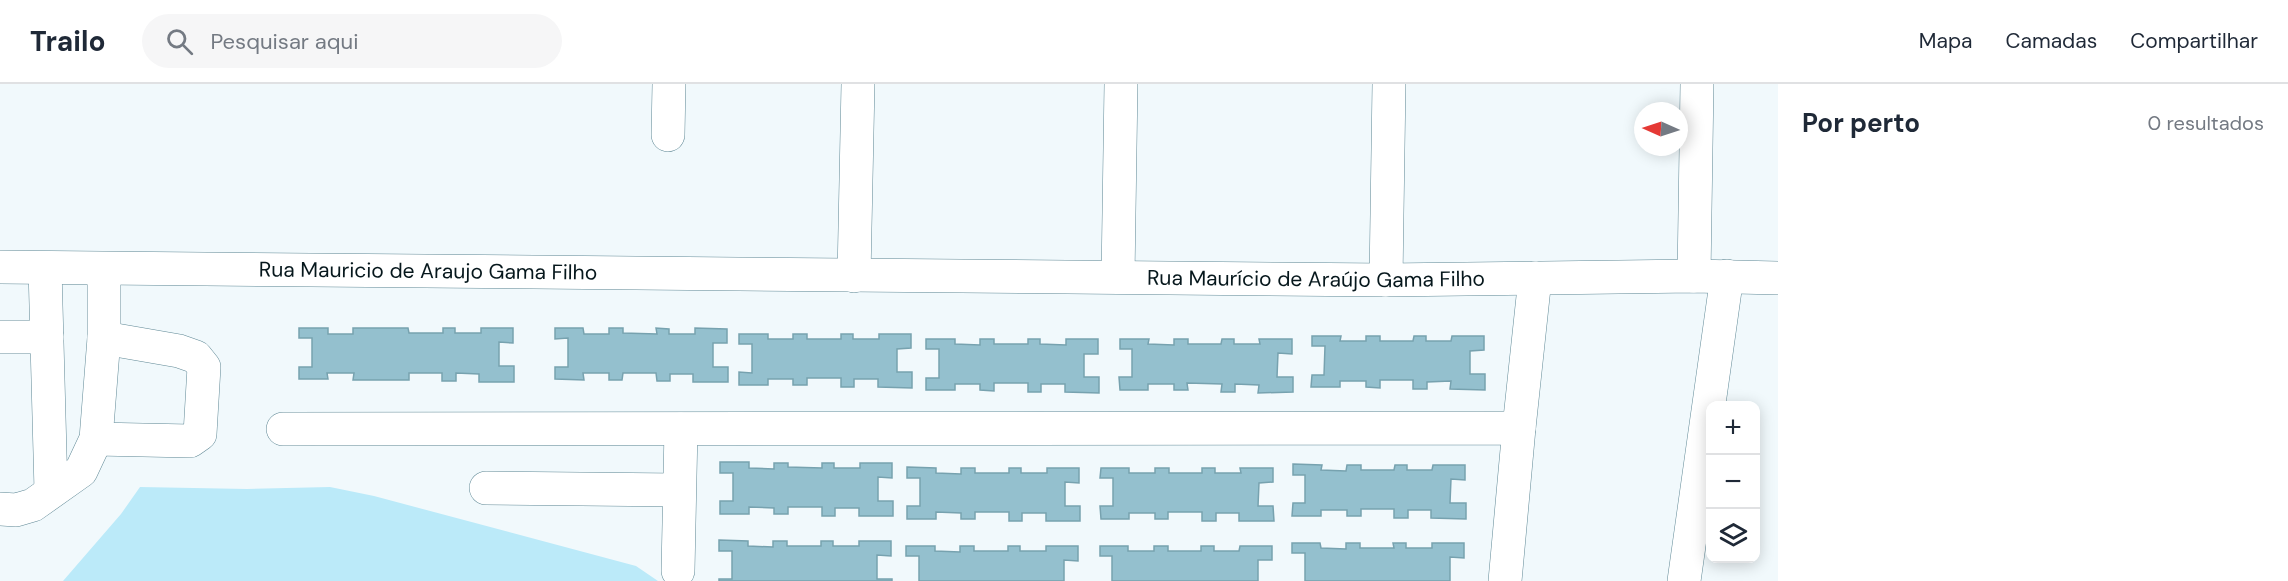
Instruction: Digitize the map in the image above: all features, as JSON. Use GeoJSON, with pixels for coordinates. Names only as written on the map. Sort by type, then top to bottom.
{"type":"FeatureCollection","features":[{"type":"Feature","properties":{"kind":"street"},"geometry":{"type":"LineString","coordinates":[[669,84],[669,135]]}},
{"type":"Feature","properties":{"kind":"street"},"geometry":{"type":"LineString","coordinates":[[854,276],[858,84]]}},
{"type":"Feature","properties":{"kind":"street"},"geometry":{"type":"LineString","coordinates":[[1118,277],[1121,84]]}},
{"type":"Feature","properties":{"kind":"street"},"geometry":{"type":"LineString","coordinates":[[1386,280],[1389,84]]}},
{"type":"Feature","properties":{"kind":"street"},"geometry":{"type":"LineString","coordinates":[[1694,276],[1697,84]]}},
{"type":"Feature","properties":{"kind":"street","name":"Rua Mauricio de Araujo Gama Filho"},"geometry":{"type":"LineString","coordinates":[[0,267],[854,276]]}},
{"type":"Feature","properties":{"kind":"street"},"geometry":{"type":"LineString","coordinates":[[45,268],[51,491]]}},
{"type":"Feature","properties":{"kind":"street"},"geometry":{"type":"LineString","coordinates":[[0,509],[16,510],[33,504],[81,471],[96,439],[104,338],[104,269]]}},
{"type":"Feature","properties":{"kind":"street","name":"Rua Maurício de Araújo Gama Filho"},"geometry":{"type":"LineString","coordinates":[[854,276],[1386,280],[1694,276],[1778,278]]}},
{"type":"Feature","properties":{"kind":"street"},"geometry":{"type":"LineString","coordinates":[[1684,581],[1727,276]]}},
{"type":"Feature","properties":{"kind":"street"},"geometry":{"type":"LineString","coordinates":[[1505,581],[1535,278]]}},
{"type":"Feature","properties":{"kind":"street"},"geometry":{"type":"LineString","coordinates":[[0,337],[47,337]]}},
{"type":"Feature","properties":{"kind":"street"},"geometry":{"type":"LineString","coordinates":[[96,439],[190,441],[200,434],[204,367],[196,357],[179,351],[104,338]]}},
{"type":"Feature","properties":{"kind":"street"},"geometry":{"type":"LineString","coordinates":[[283,429],[1519,428]]}},
{"type":"Feature","properties":{"kind":"street"},"geometry":{"type":"LineString","coordinates":[[678,570],[681,429]]}},
{"type":"Feature","properties":{"kind":"street"},"geometry":{"type":"LineString","coordinates":[[486,488],[679,490]]}},
{"type":"Feature","properties":{"kind":"shaded area"},"geometry":{"type":"Polygon","coordinates":[[[140,487],[247,489],[330,487],[374,496],[636,566],[658,581],[63,581],[121,514],[140,487]]]}},
{"type":"Feature","properties":{"kind":"building"},"geometry":{"type":"Polygon","coordinates":[[[299,328],[328,328],[328,334],[353,334],[353,328],[408,328],[409,333],[443,333],[443,328],[455,328],[455,333],[481,333],[481,328],[513,328],[513,343],[499,342],[499,366],[514,366],[514,382],[479,382],[479,374],[456,373],[456,381],[442,381],[442,373],[409,373],[409,380],[353,380],[354,373],[327,373],[328,379],[299,379],[299,367],[312,367],[312,338],[299,338],[299,328]]]}},
{"type":"Feature","properties":{"kind":"building"},"geometry":{"type":"Polygon","coordinates":[[[555,328],[583,328],[584,334],[609,334],[609,328],[623,328],[623,333],[657,334],[656,328],[669,329],[669,334],[695,334],[695,328],[727,329],[727,343],[713,343],[713,367],[728,367],[728,382],[693,382],[693,374],[670,374],[670,381],[657,381],[656,373],[623,373],[622,380],[609,380],[609,373],[583,373],[584,380],[555,379],[555,367],[568,367],[568,338],[555,339],[555,328]]]}},
{"type":"Feature","properties":{"kind":"building"},"geometry":{"type":"Polygon","coordinates":[[[739,334],[768,334],[768,339],[793,339],[793,334],[807,334],[807,339],[841,339],[841,334],[853,334],[853,339],[879,339],[879,334],[911,334],[911,348],[897,349],[897,372],[912,372],[912,388],[878,387],[878,379],[854,379],[854,387],[841,387],[841,378],[807,378],[807,385],[793,385],[793,379],[768,379],[768,385],[739,385],[739,372],[752,373],[752,344],[739,344],[739,334]]]}},
{"type":"Feature","properties":{"kind":"building"},"geometry":{"type":"Polygon","coordinates":[[[1312,336],[1341,336],[1340,341],[1366,341],[1366,336],[1380,336],[1380,341],[1413,341],[1414,336],[1426,336],[1426,341],[1451,341],[1452,336],[1484,336],[1484,350],[1470,351],[1470,374],[1485,374],[1485,390],[1450,389],[1451,381],[1427,382],[1427,389],[1413,389],[1413,380],[1380,380],[1380,388],[1366,387],[1366,381],[1340,381],[1340,387],[1311,387],[1312,375],[1324,375],[1325,346],[1312,346],[1312,336]]]}},
{"type":"Feature","properties":{"kind":"building"},"geometry":{"type":"Polygon","coordinates":[[[926,339],[955,339],[955,344],[980,345],[980,339],[994,339],[994,344],[1028,344],[1028,339],[1040,339],[1040,344],[1066,345],[1066,339],[1098,339],[1098,354],[1084,354],[1084,377],[1099,377],[1099,393],[1065,392],[1065,384],[1041,384],[1041,392],[1028,392],[1028,383],[994,383],[994,391],[980,390],[980,384],[955,384],[955,390],[926,390],[926,378],[939,378],[939,349],[926,349],[926,339]]]}},
{"type":"Feature","properties":{"kind":"building"},"geometry":{"type":"Polygon","coordinates":[[[1120,339],[1149,339],[1148,344],[1174,345],[1174,339],[1188,339],[1188,344],[1221,344],[1222,339],[1234,339],[1234,344],[1260,344],[1259,339],[1292,339],[1292,354],[1278,353],[1277,377],[1293,377],[1293,392],[1258,393],[1259,385],[1235,384],[1235,392],[1221,392],[1222,384],[1187,383],[1188,390],[1174,390],[1174,384],[1148,384],[1148,390],[1120,390],[1119,377],[1132,377],[1132,349],[1120,349],[1120,339]]]}},
{"type":"Feature","properties":{"kind":"building"},"geometry":{"type":"Polygon","coordinates":[[[720,462],[749,462],[749,468],[774,469],[774,463],[788,463],[788,467],[822,468],[822,463],[834,463],[834,468],[860,468],[860,463],[892,463],[892,478],[878,477],[878,501],[893,501],[893,516],[859,516],[859,508],[835,508],[835,516],[822,516],[822,507],[788,507],[788,514],[774,514],[774,508],[749,507],[749,514],[720,514],[720,501],[733,501],[733,473],[720,473],[720,462]]]}},
{"type":"Feature","properties":{"kind":"building"},"geometry":{"type":"Polygon","coordinates":[[[1293,464],[1322,465],[1321,470],[1346,471],[1347,465],[1361,465],[1361,470],[1394,470],[1395,465],[1407,465],[1407,470],[1432,470],[1433,465],[1465,465],[1465,480],[1451,479],[1450,503],[1466,503],[1466,519],[1431,518],[1431,510],[1408,510],[1408,518],[1394,518],[1394,509],[1361,509],[1361,516],[1347,516],[1347,510],[1321,510],[1321,516],[1292,516],[1293,503],[1305,503],[1305,475],[1293,475],[1293,464]]]}},
{"type":"Feature","properties":{"kind":"building"},"geometry":{"type":"Polygon","coordinates":[[[907,467],[936,468],[936,473],[961,474],[961,468],[975,468],[975,473],[1009,473],[1009,468],[1021,468],[1021,473],[1047,473],[1047,468],[1079,468],[1079,483],[1065,482],[1065,506],[1080,506],[1080,521],[1046,521],[1046,513],[1022,513],[1022,521],[1009,521],[1009,512],[975,512],[975,519],[961,519],[961,513],[936,512],[936,519],[907,519],[907,506],[920,506],[920,478],[907,478],[907,467]]]}},
{"type":"Feature","properties":{"kind":"building"},"geometry":{"type":"Polygon","coordinates":[[[1101,468],[1129,468],[1129,473],[1155,473],[1155,468],[1169,468],[1169,473],[1202,473],[1202,468],[1215,468],[1215,473],[1241,473],[1240,468],[1273,468],[1273,482],[1259,483],[1258,506],[1273,506],[1274,521],[1239,521],[1239,513],[1216,513],[1216,521],[1202,521],[1202,512],[1168,512],[1168,519],[1155,519],[1155,513],[1129,513],[1129,519],[1101,519],[1100,506],[1113,506],[1113,478],[1100,478],[1101,468]]]}},
{"type":"Feature","properties":{"kind":"building"},"geometry":{"type":"Polygon","coordinates":[[[719,540],[748,541],[748,546],[773,547],[773,541],[787,541],[787,546],[821,546],[821,541],[833,541],[833,546],[859,546],[859,541],[891,541],[891,556],[877,555],[877,579],[892,579],[892,581],[719,581],[719,579],[732,579],[732,551],[719,551],[719,540]]]}},
{"type":"Feature","properties":{"kind":"building"},"geometry":{"type":"Polygon","coordinates":[[[1292,543],[1320,543],[1321,548],[1346,549],[1346,543],[1360,543],[1360,548],[1394,548],[1393,543],[1406,543],[1406,548],[1432,548],[1432,543],[1464,543],[1464,558],[1450,557],[1450,581],[1305,581],[1305,553],[1292,553],[1292,543]]]}},
{"type":"Feature","properties":{"kind":"building"},"geometry":{"type":"Polygon","coordinates":[[[906,546],[935,546],[935,551],[960,552],[960,546],[974,546],[974,551],[1008,551],[1008,546],[1020,546],[1020,551],[1046,551],[1046,546],[1078,546],[1078,561],[1064,560],[1064,581],[919,581],[919,556],[906,556],[906,546]]]}},
{"type":"Feature","properties":{"kind":"building"},"geometry":{"type":"Polygon","coordinates":[[[1100,546],[1128,546],[1128,551],[1154,551],[1154,546],[1168,546],[1168,551],[1201,551],[1201,546],[1214,546],[1214,551],[1239,551],[1240,546],[1272,546],[1272,560],[1258,560],[1258,581],[1112,581],[1112,556],[1100,556],[1100,546]]]}}]}
